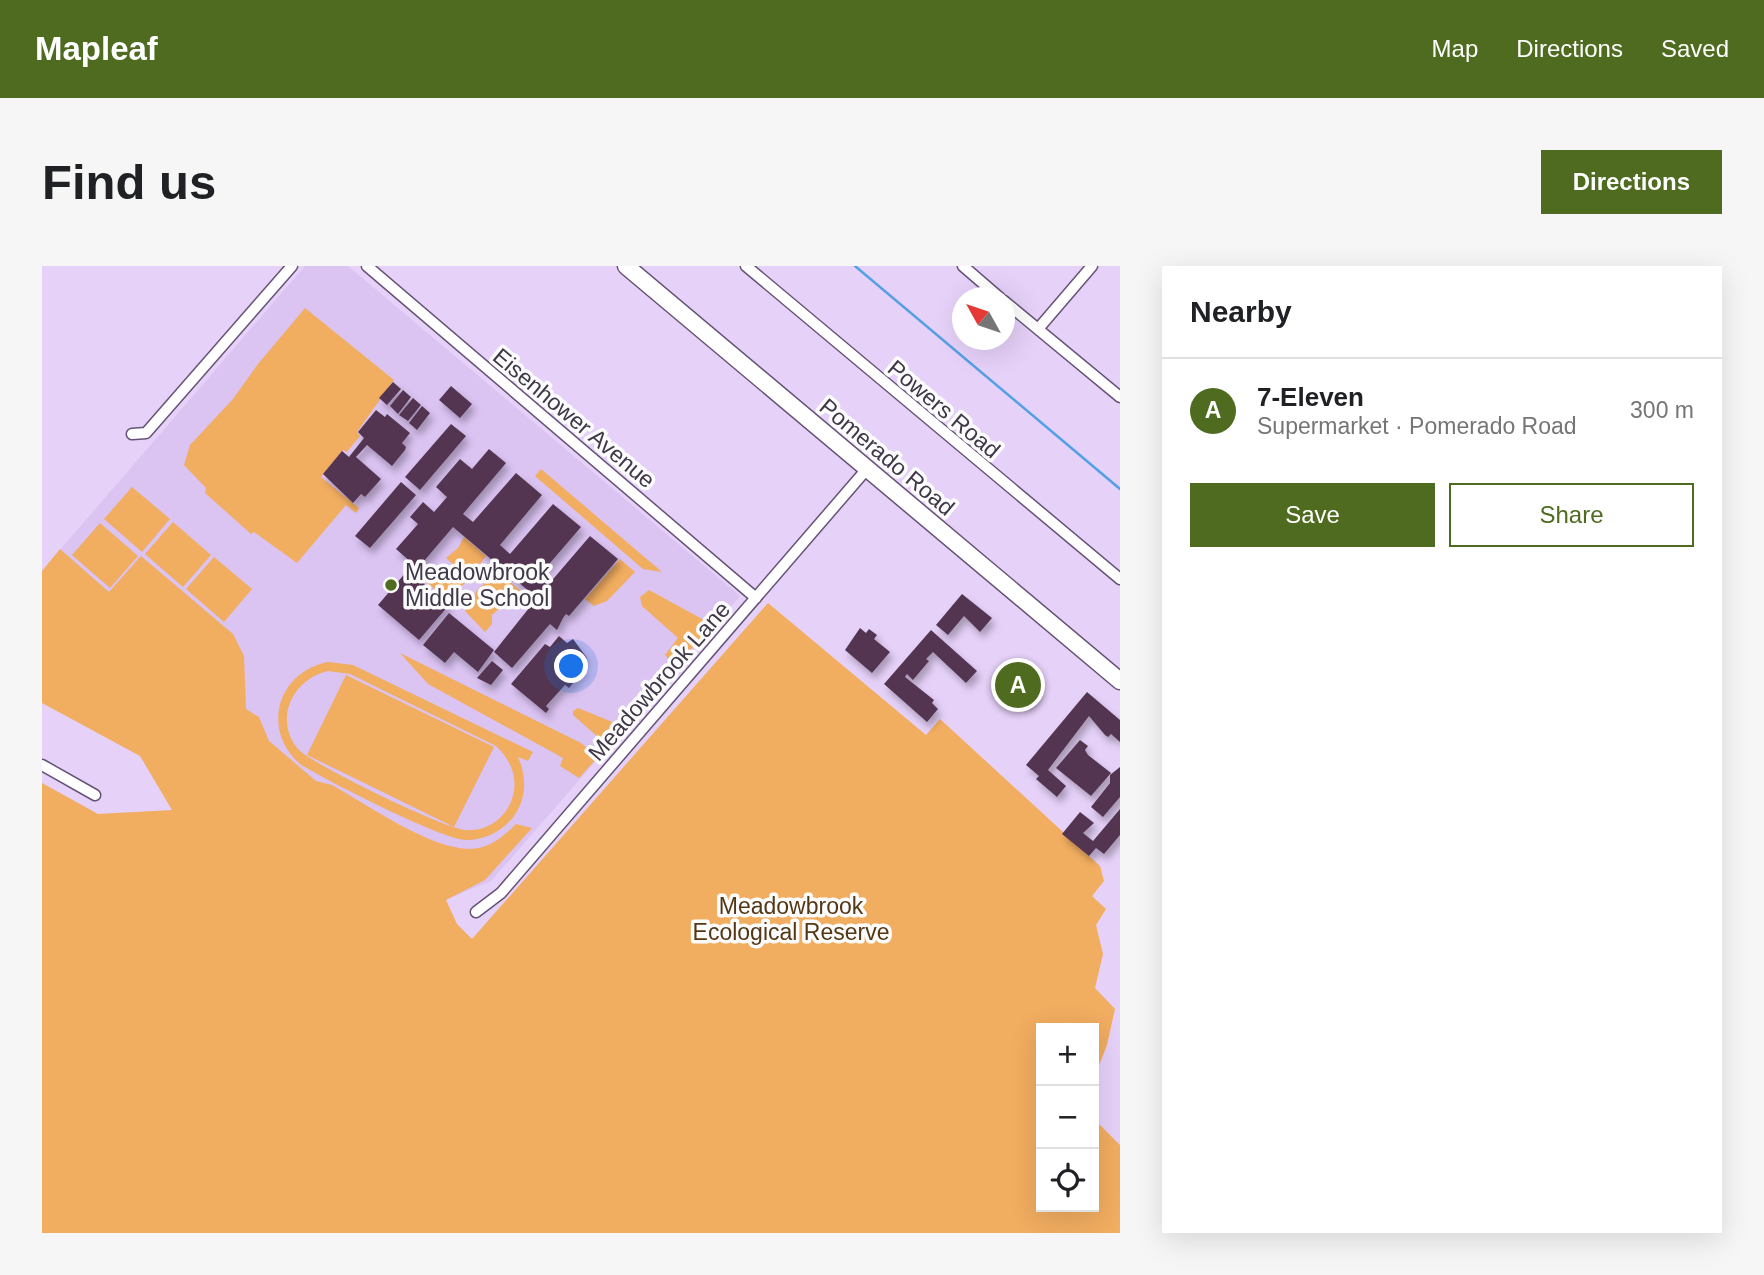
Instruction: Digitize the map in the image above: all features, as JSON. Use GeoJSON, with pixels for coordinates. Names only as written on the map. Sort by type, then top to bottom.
{"type":"FeatureCollection","features":[{"type":"Feature","properties":{"kind":"main road","name":"Pomerado Road"},"geometry":{"type":"LineString","coordinates":[[626,266],[1120,681]]}},
{"type":"Feature","properties":{"kind":"street"},"geometry":{"type":"LineString","coordinates":[[132,434],[146,433],[292,266]]}},
{"type":"Feature","properties":{"kind":"street","name":"Eisenhower Avenue"},"geometry":{"type":"LineString","coordinates":[[367,266],[756,598]]}},
{"type":"Feature","properties":{"kind":"street","name":"Powers Road"},"geometry":{"type":"LineString","coordinates":[[746,266],[1120,579]]}},
{"type":"Feature","properties":{"kind":"street"},"geometry":{"type":"LineString","coordinates":[[963,266],[987,287]]}},
{"type":"Feature","properties":{"kind":"street"},"geometry":{"type":"LineString","coordinates":[[1038,329],[1092,266]]}},
{"type":"Feature","properties":{"kind":"street"},"geometry":{"type":"LineString","coordinates":[[1015,310],[1120,397]]}},
{"type":"Feature","properties":{"kind":"street","name":"Meadowbrook Lane"},"geometry":{"type":"LineString","coordinates":[[476,912],[501,892],[866,470]]}},
{"type":"Feature","properties":{"kind":"street"},"geometry":{"type":"LineString","coordinates":[[42,765],[95,794]]}},
{"type":"Feature","properties":{"kind":"shaded area","name":"Meadowbrook Middle School"},"geometry":{"type":"Polygon","coordinates":[[[305,266],[348,266],[740,596],[491,881],[445,900],[42,571],[305,266]]]}},
{"type":"Feature","properties":{"kind":"green space"},"geometry":{"type":"Polygon","coordinates":[[[305,308],[394,380],[357,432],[360,436],[347,452],[343,450],[321,477],[359,508],[356,513],[346,505],[297,563],[254,532],[251,534],[205,493],[206,488],[184,465],[190,445],[233,399],[258,364],[305,308]]]}},
{"type":"Feature","properties":{"kind":"green space"},"geometry":{"type":"Polygon","coordinates":[[[541,469],[662,572],[643,569],[535,476],[541,469]]]}},
{"type":"Feature","properties":{"kind":"green space"},"geometry":{"type":"Polygon","coordinates":[[[132,487],[170,519],[142,552],[104,519],[132,487]]]}},
{"type":"Feature","properties":{"kind":"green space"},"geometry":{"type":"Polygon","coordinates":[[[173,522],[211,555],[183,587],[145,554],[173,522]]]}},
{"type":"Feature","properties":{"kind":"green space"},"geometry":{"type":"Polygon","coordinates":[[[100,523],[138,556],[110,588],[72,555],[100,523]]]}},
{"type":"Feature","properties":{"kind":"green space"},"geometry":{"type":"Polygon","coordinates":[[[464,537],[486,556],[469,579],[446,558],[458,548],[464,537]]]}},
{"type":"Feature","properties":{"kind":"green space","name":"Meadowbrook Ecological Reserve"},"geometry":{"type":"Polygon","coordinates":[[[60,549],[109,592],[141,556],[233,634],[244,656],[246,709],[259,717],[269,741],[316,781],[332,785],[417,834],[453,847],[469,849],[489,845],[516,824],[532,828],[485,880],[446,900],[457,924],[472,939],[768,603],[926,735],[940,719],[1100,866],[1104,881],[1092,896],[1106,909],[1096,925],[1103,954],[1095,988],[1115,1009],[1107,1045],[1099,1065],[1099,1023],[1036,1023],[1036,1212],[1099,1212],[1099,1124],[1120,1145],[1120,1233],[42,1233],[42,783],[98,814],[172,810],[140,756],[42,703],[42,571],[60,549]]]}},
{"type":"Feature","properties":{"kind":"green space"},"geometry":{"type":"Polygon","coordinates":[[[214,557],[252,589],[224,622],[186,589],[214,557]]]}},
{"type":"Feature","properties":{"kind":"green space"},"geometry":{"type":"Polygon","coordinates":[[[620,559],[635,572],[607,601],[594,606],[585,599],[620,559]]]}},
{"type":"Feature","properties":{"kind":"green space"},"geometry":{"type":"Polygon","coordinates":[[[443,564],[465,583],[448,600],[425,581],[427,577],[432,579],[443,564]]]}},
{"type":"Feature","properties":{"kind":"green space"},"geometry":{"type":"Polygon","coordinates":[[[496,574],[501,580],[504,577],[520,590],[492,615],[492,624],[485,632],[465,611],[477,590],[496,574]]]}},
{"type":"Feature","properties":{"kind":"green space"},"geometry":{"type":"Polygon","coordinates":[[[649,590],[704,620],[710,627],[608,746],[573,715],[573,711],[578,708],[615,723],[670,660],[665,655],[678,638],[642,606],[640,597],[649,590]]]}},
{"type":"Feature","properties":{"kind":"green space"},"geometry":{"type":"Polygon","coordinates":[[[400,653],[581,743],[598,757],[579,778],[560,766],[563,758],[428,684],[400,653]]]}},
{"type":"Feature","properties":{"kind":"green space"},"geometry":{"type":"Polygon","coordinates":[[[328,662],[353,665],[533,752],[528,761],[518,757],[524,785],[516,813],[501,829],[488,836],[466,840],[434,830],[384,808],[300,764],[288,750],[278,719],[286,690],[297,677],[328,662]],[[328,671],[305,682],[297,691],[290,702],[287,725],[298,749],[352,781],[454,827],[474,830],[488,826],[500,818],[509,806],[515,784],[510,764],[496,746],[350,674],[328,671]]]}},
{"type":"Feature","properties":{"kind":"green space"},"geometry":{"type":"Polygon","coordinates":[[[346,675],[494,747],[454,827],[307,755],[346,675]]]}},
{"type":"Feature","properties":{"kind":"building"},"geometry":{"type":"Polygon","coordinates":[[[393,382],[401,389],[387,405],[379,398],[393,382]]]}},
{"type":"Feature","properties":{"kind":"building"},"geometry":{"type":"Polygon","coordinates":[[[451,386],[472,404],[460,418],[439,400],[451,386]]]}},
{"type":"Feature","properties":{"kind":"building"},"geometry":{"type":"Polygon","coordinates":[[[403,390],[411,397],[398,414],[390,406],[403,390]]]}},
{"type":"Feature","properties":{"kind":"building"},"geometry":{"type":"Polygon","coordinates":[[[413,398],[421,405],[408,421],[399,415],[413,398]]]}},
{"type":"Feature","properties":{"kind":"building"},"geometry":{"type":"Polygon","coordinates":[[[422,406],[430,413],[417,430],[409,423],[422,406]]]}},
{"type":"Feature","properties":{"kind":"building"},"geometry":{"type":"Polygon","coordinates":[[[376,410],[385,417],[387,414],[410,433],[402,443],[406,447],[405,450],[392,466],[367,445],[356,457],[381,479],[365,497],[361,494],[353,503],[323,474],[342,451],[349,457],[364,438],[358,432],[376,410]]]}},
{"type":"Feature","properties":{"kind":"building"},"geometry":{"type":"Polygon","coordinates":[[[451,424],[466,436],[420,490],[405,477],[451,424]]]}},
{"type":"Feature","properties":{"kind":"building"},"geometry":{"type":"Polygon","coordinates":[[[489,449],[506,463],[463,514],[473,522],[516,473],[542,495],[500,545],[510,554],[553,504],[581,527],[538,577],[548,585],[590,536],[618,559],[569,616],[566,614],[557,630],[550,624],[512,668],[494,652],[537,598],[453,527],[413,574],[449,605],[419,640],[378,605],[413,564],[396,549],[418,524],[410,517],[423,502],[434,512],[447,497],[436,487],[460,459],[472,469],[489,449]]]}},
{"type":"Feature","properties":{"kind":"building"},"geometry":{"type":"Polygon","coordinates":[[[401,482],[416,495],[370,548],[355,536],[401,482]]]}},
{"type":"Feature","properties":{"kind":"building"},"geometry":{"type":"Polygon","coordinates":[[[962,594],[992,618],[980,632],[964,616],[948,635],[936,625],[962,594]]]}},
{"type":"Feature","properties":{"kind":"building"},"geometry":{"type":"Polygon","coordinates":[[[449,613],[494,650],[478,672],[454,652],[445,663],[423,645],[449,613]]]}},
{"type":"Feature","properties":{"kind":"building"},"geometry":{"type":"Polygon","coordinates":[[[860,628],[866,633],[869,629],[877,635],[874,639],[890,652],[872,673],[845,650],[860,628]]]}},
{"type":"Feature","properties":{"kind":"building"},"geometry":{"type":"Polygon","coordinates":[[[931,630],[977,671],[966,683],[933,652],[913,680],[907,674],[905,677],[934,700],[932,703],[938,709],[927,722],[884,684],[931,630]]]}},
{"type":"Feature","properties":{"kind":"building"},"geometry":{"type":"Polygon","coordinates":[[[559,636],[567,643],[573,639],[587,658],[581,665],[586,668],[569,688],[565,685],[546,706],[549,709],[546,713],[511,684],[545,644],[550,647],[559,636]]]}},
{"type":"Feature","properties":{"kind":"building"},"geometry":{"type":"Polygon","coordinates":[[[492,661],[503,670],[491,685],[477,678],[492,661]]]}},
{"type":"Feature","properties":{"kind":"building"},"geometry":{"type":"Polygon","coordinates":[[[1008,670],[1012,670],[1038,692],[1027,705],[998,681],[1008,670]]]}},
{"type":"Feature","properties":{"kind":"building"},"geometry":{"type":"Polygon","coordinates":[[[1087,692],[1120,720],[1120,742],[1111,734],[1108,737],[1105,735],[1089,716],[1048,770],[1066,786],[1057,797],[1036,779],[1039,776],[1026,765],[1087,692]]]}},
{"type":"Feature","properties":{"kind":"building"},"geometry":{"type":"Polygon","coordinates":[[[1080,740],[1088,746],[1085,750],[1088,755],[1111,773],[1091,796],[1056,768],[1080,740]]]}},
{"type":"Feature","properties":{"kind":"building"},"geometry":{"type":"Polygon","coordinates":[[[1120,767],[1120,797],[1103,817],[1091,807],[1110,783],[1110,775],[1120,767]]]}},
{"type":"Feature","properties":{"kind":"building"},"geometry":{"type":"Polygon","coordinates":[[[1120,809],[1120,835],[1104,854],[1096,848],[1089,856],[1062,834],[1080,812],[1094,823],[1083,833],[1093,841],[1120,809]]]}},
{"type":"Feature","properties":{"kind":"waterway"},"geometry":{"type":"LineString","coordinates":[[855,266],[1120,489]]}},
{"type":"Feature","properties":{"kind":"place","name":"Meadowbrook Middle School"},"geometry":{"type":"Point","coordinates":[391,585]}},
{"type":"Feature","properties":{"kind":"place","name":"7-Eleven"},"geometry":{"type":"Point","coordinates":[1018,685]}}]}
